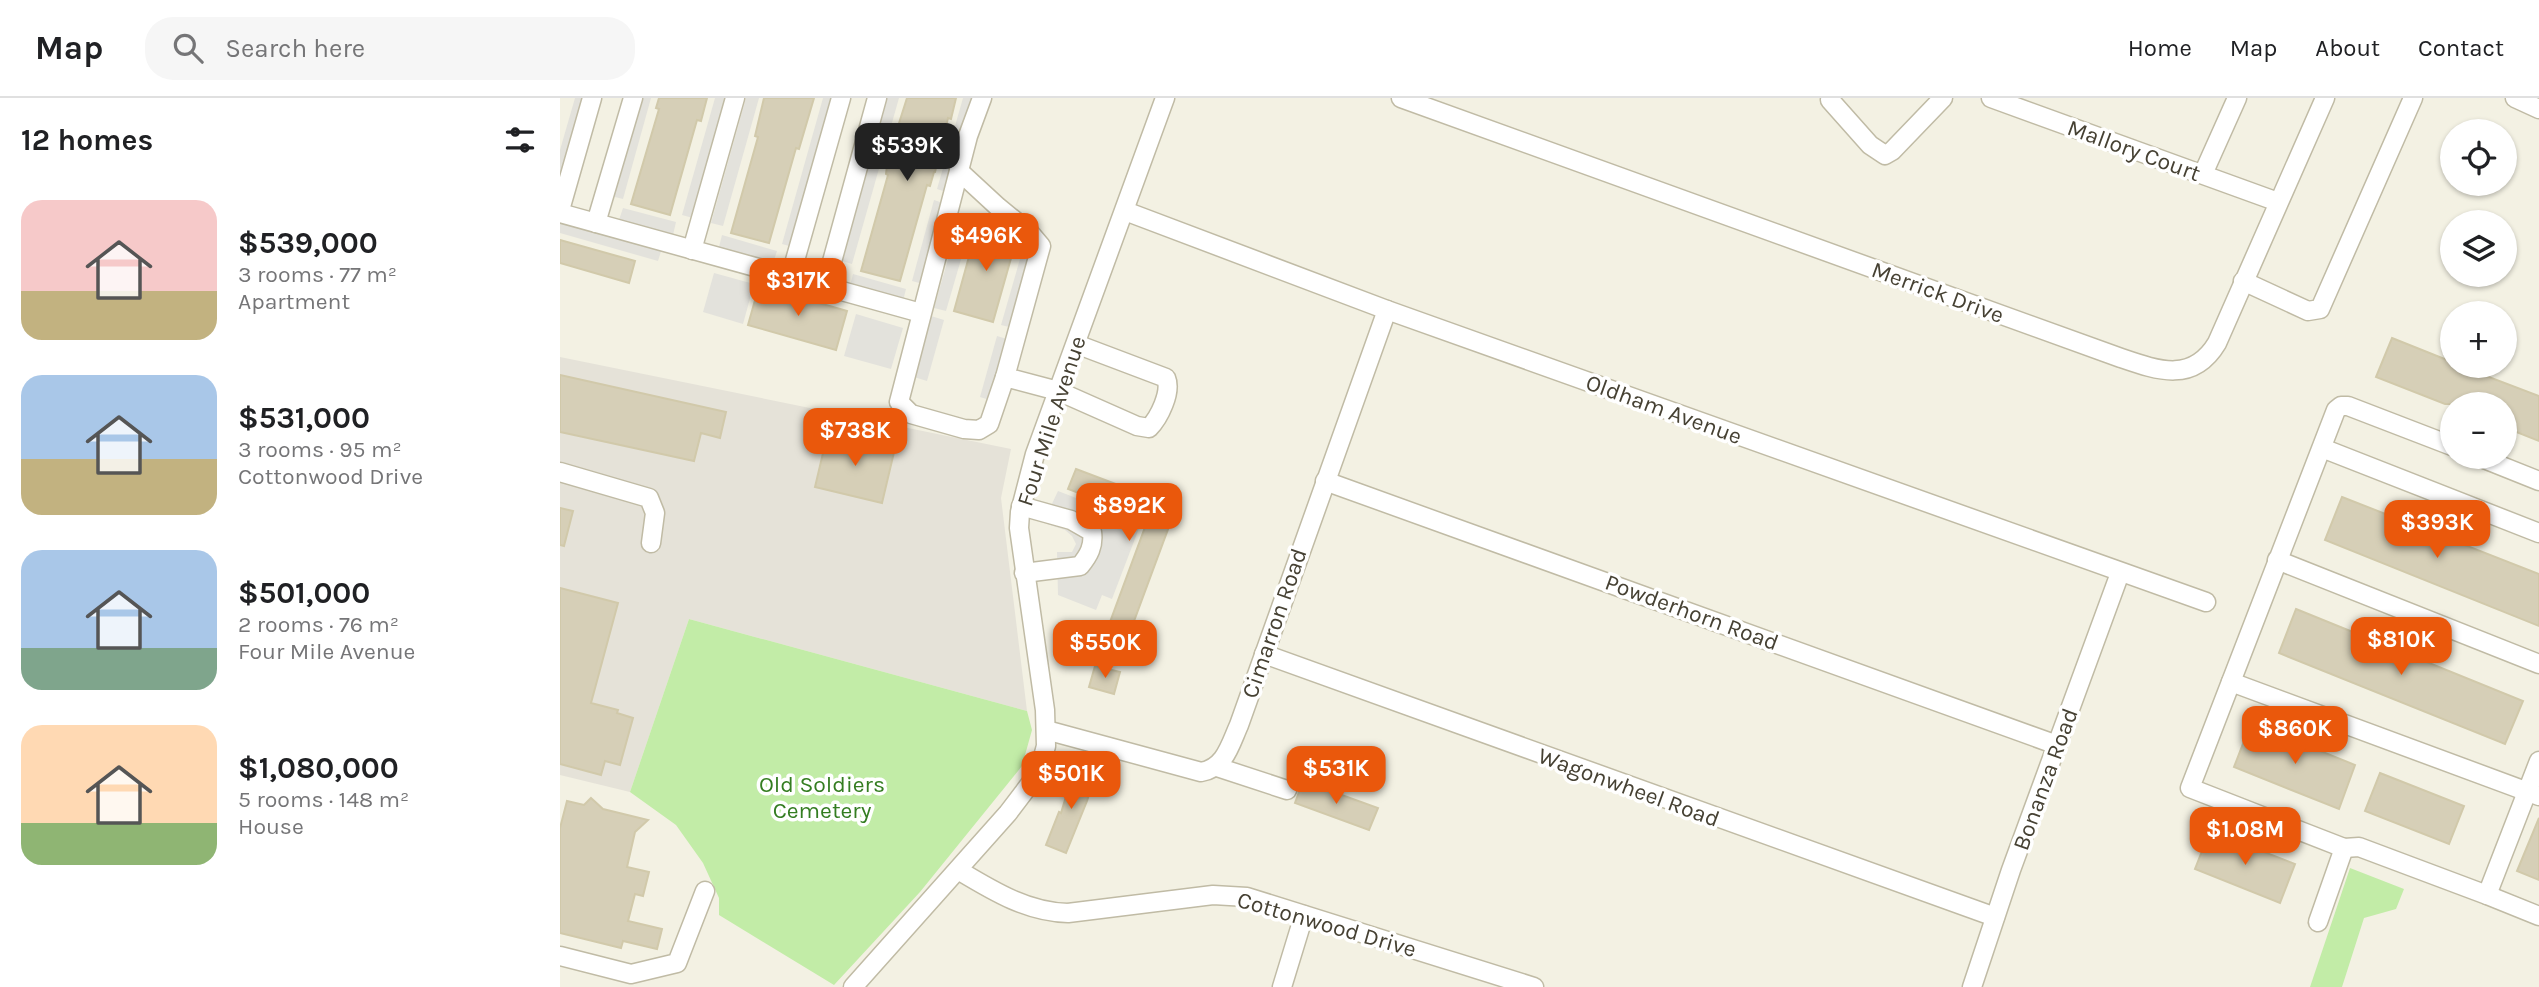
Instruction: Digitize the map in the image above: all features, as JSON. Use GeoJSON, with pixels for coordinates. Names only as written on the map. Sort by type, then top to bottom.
{"type":"FeatureCollection","features":[{"type":"Feature","properties":{"kind":"street"},"geometry":{"type":"LineString","coordinates":[[592,98],[560,212],[921,313]]}},
{"type":"Feature","properties":{"kind":"street"},"geometry":{"type":"LineString","coordinates":[[596,223],[633,98]]}},
{"type":"Feature","properties":{"kind":"street"},"geometry":{"type":"LineString","coordinates":[[692,250],[735,98]]}},
{"type":"Feature","properties":{"kind":"street"},"geometry":{"type":"LineString","coordinates":[[790,278],[841,98]]}},
{"type":"Feature","properties":{"kind":"street"},"geometry":{"type":"LineString","coordinates":[[824,287],[877,98]]}},
{"type":"Feature","properties":{"kind":"street"},"geometry":{"type":"LineString","coordinates":[[959,171],[1030,233],[1041,246],[1005,377],[989,424],[979,430],[964,429],[911,414],[899,402],[968,136],[982,98]]}},
{"type":"Feature","properties":{"kind":"street","name":"Four Mile Avenue"},"geometry":{"type":"LineString","coordinates":[[853,987],[1008,813],[1033,780],[1044,755],[1046,730],[1024,573],[1019,528],[1021,506],[1035,454],[1166,98]]}},
{"type":"Feature","properties":{"kind":"street","name":"Merrick Drive"},"geometry":{"type":"LineString","coordinates":[[1401,98],[2121,358],[2160,370],[2176,371],[2191,368],[2209,356],[2325,98]]}},
{"type":"Feature","properties":{"kind":"street"},"geometry":{"type":"LineString","coordinates":[[1830,100],[1870,145],[1885,155],[1943,98]]}},
{"type":"Feature","properties":{"kind":"street","name":"Mallory Court"},"geometry":{"type":"LineString","coordinates":[[1991,98],[2278,202]]}},
{"type":"Feature","properties":{"kind":"street"},"geometry":{"type":"LineString","coordinates":[[2203,174],[2237,98]]}},
{"type":"Feature","properties":{"kind":"street"},"geometry":{"type":"LineString","coordinates":[[2243,281],[2308,310],[2320,309],[2413,98]]}},
{"type":"Feature","properties":{"kind":"street"},"geometry":{"type":"LineString","coordinates":[[2515,98],[2539,109]]}},
{"type":"Feature","properties":{"kind":"street","name":"Oldham Avenue"},"geometry":{"type":"LineString","coordinates":[[1125,211],[1387,310],[2206,602]]}},
{"type":"Feature","properties":{"kind":"street","name":"Cimarron Road"},"geometry":{"type":"LineString","coordinates":[[1216,767],[1227,753],[1387,310]]}},
{"type":"Feature","properties":{"kind":"street"},"geometry":{"type":"LineString","coordinates":[[1005,377],[1058,391],[1137,426],[1149,428],[1154,423],[1168,389],[1166,378],[1076,344]]}},
{"type":"Feature","properties":{"kind":"street"},"geometry":{"type":"LineString","coordinates":[[2440,441],[2367,412],[2341,406],[2336,410],[2190,788],[2344,848],[2359,847],[2539,916]]}},
{"type":"Feature","properties":{"kind":"street"},"geometry":{"type":"LineString","coordinates":[[2322,448],[2539,533]]}},
{"type":"Feature","properties":{"kind":"street"},"geometry":{"type":"LineString","coordinates":[[2509,469],[2539,481]]}},
{"type":"Feature","properties":{"kind":"street"},"geometry":{"type":"LineString","coordinates":[[560,472],[649,498],[655,513],[652,543]]}},
{"type":"Feature","properties":{"kind":"street","name":"Powderhorn Road"},"geometry":{"type":"LineString","coordinates":[[1325,481],[2057,745]]}},
{"type":"Feature","properties":{"kind":"street"},"geometry":{"type":"LineString","coordinates":[[1021,506],[1072,520],[1092,532],[1094,542],[1089,556],[1080,566],[1024,573]]}},
{"type":"Feature","properties":{"kind":"street"},"geometry":{"type":"LineString","coordinates":[[2277,560],[2539,664]]}},
{"type":"Feature","properties":{"kind":"street","name":"Bonanza Road"},"geometry":{"type":"LineString","coordinates":[[1972,987],[2120,573]]}},
{"type":"Feature","properties":{"kind":"street","name":"Wagonwheel Road"},"geometry":{"type":"LineString","coordinates":[[1264,654],[1995,917]]}},
{"type":"Feature","properties":{"kind":"street"},"geometry":{"type":"LineString","coordinates":[[2231,682],[2533,794]]}},
{"type":"Feature","properties":{"kind":"street"},"geometry":{"type":"LineString","coordinates":[[1046,730],[1191,770],[1201,772],[1216,767],[1287,790]]}},
{"type":"Feature","properties":{"kind":"street"},"geometry":{"type":"LineString","coordinates":[[2487,895],[2533,794],[2539,761]]}},
{"type":"Feature","properties":{"kind":"street"},"geometry":{"type":"LineString","coordinates":[[2318,922],[2344,848]]}},
{"type":"Feature","properties":{"kind":"street","name":"Cottonwood Drive"},"geometry":{"type":"LineString","coordinates":[[958,870],[1023,905],[1052,912],[1230,895],[1247,897],[1534,987]]}},
{"type":"Feature","properties":{"kind":"street"},"geometry":{"type":"LineString","coordinates":[[560,956],[631,974],[677,963],[705,891]]}},
{"type":"Feature","properties":{"kind":"street"},"geometry":{"type":"LineString","coordinates":[[1282,987],[1304,915]]}},
{"type":"Feature","properties":{"kind":"shaded area"},"geometry":{"type":"Polygon","coordinates":[[[575,98],[589,98],[560,180],[560,150],[575,98]]]}},
{"type":"Feature","properties":{"kind":"shaded area"},"geometry":{"type":"Polygon","coordinates":[[[638,98],[651,98],[623,199],[611,196],[638,98]]]}},
{"type":"Feature","properties":{"kind":"shaded area"},"geometry":{"type":"Polygon","coordinates":[[[715,98],[728,98],[693,218],[682,215],[715,98]]]}},
{"type":"Feature","properties":{"kind":"shaded area"},"geometry":{"type":"Polygon","coordinates":[[[746,98],[759,98],[723,226],[711,223],[746,98]]]}},
{"type":"Feature","properties":{"kind":"shaded area"},"geometry":{"type":"Polygon","coordinates":[[[823,98],[836,98],[793,247],[782,244],[823,98]]]}},
{"type":"Feature","properties":{"kind":"shaded area"},"geometry":{"type":"Polygon","coordinates":[[[885,98],[899,98],[852,264],[839,260],[885,98]]]}},
{"type":"Feature","properties":{"kind":"shaded area"},"geometry":{"type":"Polygon","coordinates":[[[963,98],[974,98],[949,193],[937,189],[963,98]]]}},
{"type":"Feature","properties":{"kind":"shaded area"},"geometry":{"type":"Polygon","coordinates":[[[934,200],[946,204],[923,284],[912,281],[934,200]]]}},
{"type":"Feature","properties":{"kind":"shaded area"},"geometry":{"type":"Polygon","coordinates":[[[623,208],[676,222],[673,235],[619,220],[623,208]]]}},
{"type":"Feature","properties":{"kind":"shaded area"},"geometry":{"type":"Polygon","coordinates":[[[560,220],[662,248],[658,261],[560,233],[560,220]]]}},
{"type":"Feature","properties":{"kind":"shaded area"},"geometry":{"type":"Polygon","coordinates":[[[959,221],[971,225],[946,311],[934,308],[959,221]]]}},
{"type":"Feature","properties":{"kind":"shaded area"},"geometry":{"type":"Polygon","coordinates":[[[722,235],[777,251],[773,263],[719,247],[722,235]]]}},
{"type":"Feature","properties":{"kind":"shaded area"},"geometry":{"type":"Polygon","coordinates":[[[1022,252],[1033,255],[1013,328],[1001,325],[1022,252]]]}},
{"type":"Feature","properties":{"kind":"shaded area"},"geometry":{"type":"Polygon","coordinates":[[[714,273],[754,284],[743,324],[703,312],[714,273]]]}},
{"type":"Feature","properties":{"kind":"shaded area"},"geometry":{"type":"Polygon","coordinates":[[[853,274],[906,289],[903,301],[850,286],[853,274]]]}},
{"type":"Feature","properties":{"kind":"shaded area"},"geometry":{"type":"Polygon","coordinates":[[[856,314],[903,328],[891,369],[844,356],[856,314]]]}},
{"type":"Feature","properties":{"kind":"shaded area"},"geometry":{"type":"Polygon","coordinates":[[[931,316],[944,320],[927,381],[914,377],[931,316]]]}},
{"type":"Feature","properties":{"kind":"shaded area"},"geometry":{"type":"Polygon","coordinates":[[[997,336],[1010,340],[993,401],[980,397],[997,336]]]}},
{"type":"Feature","properties":{"kind":"shaded area"},"geometry":{"type":"Polygon","coordinates":[[[560,357],[1011,449],[1001,498],[1027,711],[689,619],[630,792],[560,775],[560,357]]]}},
{"type":"Feature","properties":{"kind":"shaded area"},"geometry":{"type":"Polygon","coordinates":[[[1058,491],[1141,523],[1112,599],[1102,595],[1096,610],[1058,595],[1057,552],[1072,552],[1076,544],[1065,530],[1047,524],[1050,508],[1058,491]]]}},
{"type":"Feature","properties":{"kind":"green space","name":"Old Soldiers Cemetery"},"geometry":{"type":"Polygon","coordinates":[[[689,619],[1027,711],[1032,730],[1022,766],[920,892],[834,985],[719,915],[719,898],[703,863],[676,825],[630,792],[689,619]]]}},
{"type":"Feature","properties":{"kind":"green space"},"geometry":{"type":"Polygon","coordinates":[[[2350,868],[2404,889],[2396,909],[2364,918],[2342,987],[2310,987],[2350,868]]]}},
{"type":"Feature","properties":{"kind":"building"},"geometry":{"type":"Polygon","coordinates":[[[659,98],[707,98],[701,121],[697,120],[670,215],[631,204],[659,109],[656,108],[659,98]]]}},
{"type":"Feature","properties":{"kind":"building"},"geometry":{"type":"Polygon","coordinates":[[[764,98],[814,98],[799,149],[796,148],[769,243],[731,233],[758,137],[755,136],[764,98]]]}},
{"type":"Feature","properties":{"kind":"building"},"geometry":{"type":"Polygon","coordinates":[[[907,98],[956,98],[951,119],[948,118],[935,172],[930,186],[927,185],[900,281],[861,271],[888,175],[888,158],[907,98]]]}},
{"type":"Feature","properties":{"kind":"building"},"geometry":{"type":"Polygon","coordinates":[[[978,224],[1017,237],[993,322],[954,311],[978,224]]]}},
{"type":"Feature","properties":{"kind":"building"},"geometry":{"type":"Polygon","coordinates":[[[560,240],[635,261],[629,283],[560,263],[560,240]]]}},
{"type":"Feature","properties":{"kind":"building"},"geometry":{"type":"Polygon","coordinates":[[[759,286],[847,311],[836,350],[748,325],[759,286]]]}},
{"type":"Feature","properties":{"kind":"building"},"geometry":{"type":"Polygon","coordinates":[[[2392,338],[2440,357],[2440,378],[2492,378],[2539,396],[2539,441],[2517,432],[2517,392],[2440,392],[2440,402],[2376,377],[2392,338]]]}},
{"type":"Feature","properties":{"kind":"building"},"geometry":{"type":"Polygon","coordinates":[[[560,375],[726,412],[720,438],[701,433],[694,461],[560,432],[560,375]]]}},
{"type":"Feature","properties":{"kind":"building"},"geometry":{"type":"Polygon","coordinates":[[[828,432],[895,448],[882,503],[815,487],[828,432]]]}},
{"type":"Feature","properties":{"kind":"building"},"geometry":{"type":"Polygon","coordinates":[[[1076,469],[1153,498],[1151,505],[1174,513],[1127,640],[1106,633],[1148,519],[1068,489],[1076,469]]]}},
{"type":"Feature","properties":{"kind":"building"},"geometry":{"type":"Polygon","coordinates":[[[2342,497],[2539,574],[2539,626],[2325,540],[2342,497]]]}},
{"type":"Feature","properties":{"kind":"building"},"geometry":{"type":"Polygon","coordinates":[[[560,508],[573,511],[564,546],[560,545],[560,508]]]}},
{"type":"Feature","properties":{"kind":"building"},"geometry":{"type":"Polygon","coordinates":[[[560,588],[618,603],[591,703],[618,710],[617,713],[633,718],[620,765],[605,761],[601,775],[560,764],[560,588]]]}},
{"type":"Feature","properties":{"kind":"building"},"geometry":{"type":"Polygon","coordinates":[[[2296,609],[2523,701],[2505,744],[2279,653],[2296,609]]]}},
{"type":"Feature","properties":{"kind":"building"},"geometry":{"type":"Polygon","coordinates":[[[1095,666],[1120,672],[1114,694],[1089,687],[1095,666]]]}},
{"type":"Feature","properties":{"kind":"building"},"geometry":{"type":"Polygon","coordinates":[[[2251,723],[2355,765],[2339,809],[2234,767],[2251,723]]]}},
{"type":"Feature","properties":{"kind":"building"},"geometry":{"type":"Polygon","coordinates":[[[1074,770],[1095,776],[1066,853],[1046,845],[1059,812],[1061,813],[1074,770]]]}},
{"type":"Feature","properties":{"kind":"building"},"geometry":{"type":"Polygon","coordinates":[[[2380,773],[2464,806],[2449,844],[2365,811],[2380,773]]]}},
{"type":"Feature","properties":{"kind":"building"},"geometry":{"type":"Polygon","coordinates":[[[1303,781],[1378,808],[1369,830],[1295,803],[1303,781]]]}},
{"type":"Feature","properties":{"kind":"building"},"geometry":{"type":"Polygon","coordinates":[[[591,798],[603,809],[648,820],[635,832],[627,867],[649,872],[643,896],[635,894],[628,921],[662,929],[657,949],[623,941],[621,948],[560,933],[560,828],[567,801],[584,805],[591,798]]]}},
{"type":"Feature","properties":{"kind":"building"},"geometry":{"type":"Polygon","coordinates":[[[2539,818],[2539,880],[2517,871],[2539,818]]]}},
{"type":"Feature","properties":{"kind":"building"},"geometry":{"type":"Polygon","coordinates":[[[2210,831],[2295,864],[2280,903],[2195,869],[2210,831]]]}}]}
